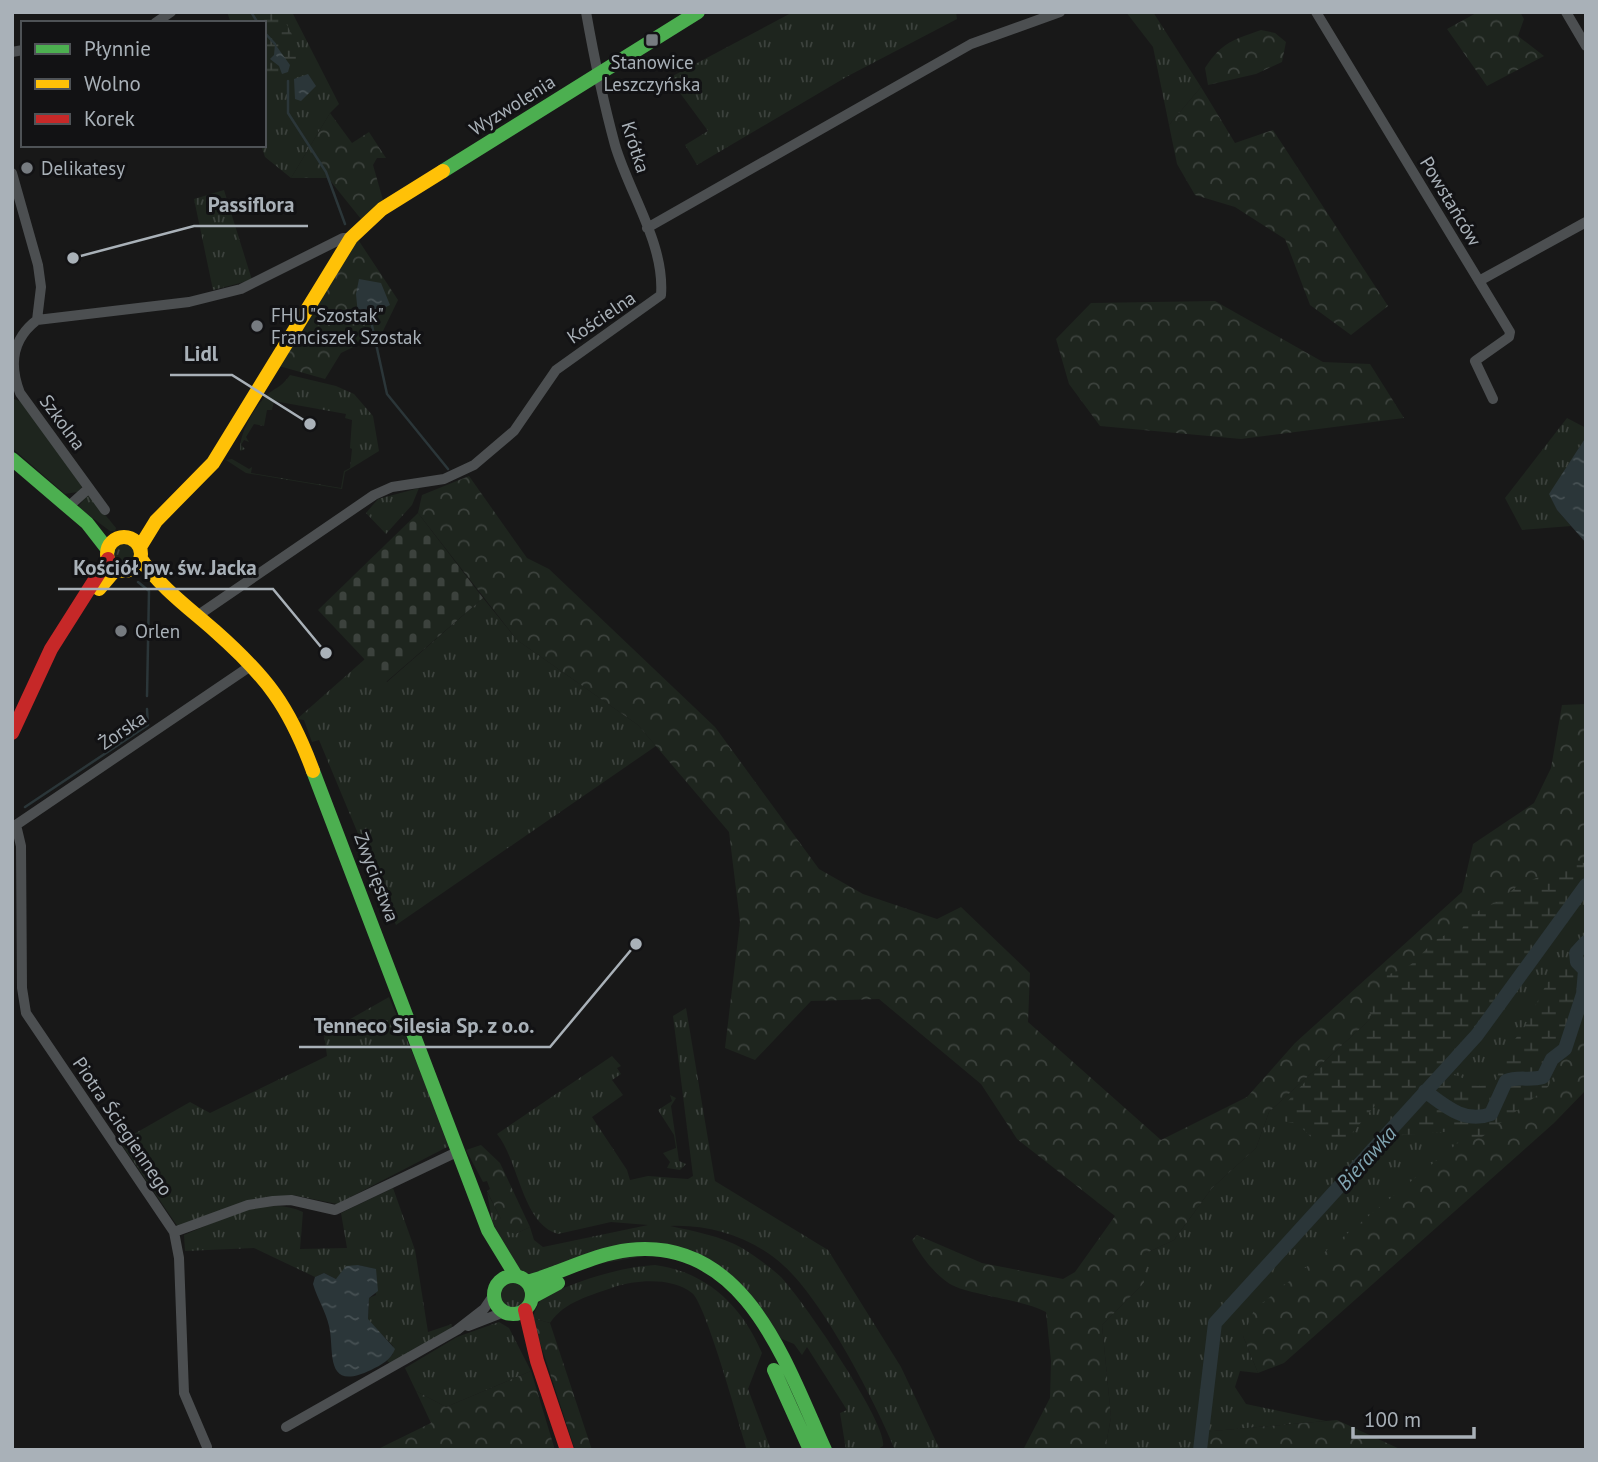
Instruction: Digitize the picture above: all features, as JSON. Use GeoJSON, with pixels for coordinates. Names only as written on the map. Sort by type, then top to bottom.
{"type":"FeatureCollection","features":[{"type":"Feature","properties":{"kind":"main road","name":"Wyzwolenia"},"geometry":{"type":"LineString","coordinates":[[124,554],[213,463],[351,239],[382,209],[698,12]]}},
{"type":"Feature","properties":{"kind":"main road","name":"Zwycięstwa"},"geometry":{"type":"LineString","coordinates":[[12,458],[197,616],[252,665],[278,694],[305,744],[488,1230],[525,1291],[537,1361],[567,1450]]}},
{"type":"Feature","properties":{"kind":"main road"},"geometry":{"type":"LineString","coordinates":[[12,733],[54,643],[124,554]]}},
{"type":"Feature","properties":{"kind":"main road","name":"Zwycięstwa"},"geometry":{"type":"LineString","coordinates":[[488,1230],[496,1304],[507,1313],[537,1361]]}},
{"type":"Feature","properties":{"kind":"main road"},"geometry":{"type":"LineString","coordinates":[[507,1313],[525,1291],[603,1256],[643,1249],[674,1251],[709,1265],[734,1282],[757,1312],[825,1450]]}},
{"type":"Feature","properties":{"kind":"main road"},"geometry":{"type":"LineString","coordinates":[[496,1289],[525,1291],[637,1260],[666,1262],[697,1270],[727,1291],[747,1316],[810,1450]]}},
{"type":"Feature","properties":{"kind":"street","name":"Krótka"},"geometry":{"type":"LineString","coordinates":[[586,12],[616,147],[647,229]]}},
{"type":"Feature","properties":{"kind":"street"},"geometry":{"type":"LineString","coordinates":[[647,229],[971,44],[1060,12]]}},
{"type":"Feature","properties":{"kind":"street","name":"Powstańców"},"geometry":{"type":"LineString","coordinates":[[1316,12],[1510,335],[1475,361],[1493,398]]}},
{"type":"Feature","properties":{"kind":"street"},"geometry":{"type":"LineString","coordinates":[[1566,12],[1586,46]]}},
{"type":"Feature","properties":{"kind":"street"},"geometry":{"type":"LineString","coordinates":[[12,173],[38,265],[41,288],[37,320],[17,339],[13,373]]}},
{"type":"Feature","properties":{"kind":"street"},"geometry":{"type":"LineString","coordinates":[[1479,281],[1586,222]]}},
{"type":"Feature","properties":{"kind":"street","name":"Kościelna"},"geometry":{"type":"LineString","coordinates":[[197,616],[374,495],[392,487],[444,480],[474,465],[514,431],[556,370],[660,295],[662,283],[647,229]]}},
{"type":"Feature","properties":{"kind":"street","name":"Wyzwolenia"},"geometry":{"type":"LineString","coordinates":[[37,320],[189,302],[241,289],[342,238],[351,239]]}},
{"type":"Feature","properties":{"kind":"street","name":"Szkolna"},"geometry":{"type":"LineString","coordinates":[[13,373],[20,393],[105,510]]}},
{"type":"Feature","properties":{"kind":"street"},"geometry":{"type":"LineString","coordinates":[[68,507],[89,488]]}},
{"type":"Feature","properties":{"kind":"street","name":"Żorska"},"geometry":{"type":"LineString","coordinates":[[14,827],[252,665]]}},
{"type":"Feature","properties":{"kind":"street","name":"Piotra Ściegiennego"},"geometry":{"type":"LineString","coordinates":[[14,827],[21,846],[22,988],[26,1013],[174,1232],[179,1258],[184,1393],[207,1447]]}},
{"type":"Feature","properties":{"kind":"street"},"geometry":{"type":"LineString","coordinates":[[174,1232],[248,1205],[273,1201],[291,1200],[335,1210],[458,1151]]}},
{"type":"Feature","properties":{"kind":"street"},"geometry":{"type":"LineString","coordinates":[[286,1427],[457,1330],[484,1309],[496,1289]]}},
{"type":"Feature","properties":{"kind":"street"},"geometry":{"type":"LineString","coordinates":[[457,1330],[507,1313]]}},
{"type":"Feature","properties":{"kind":"green space"},"geometry":{"type":"Polygon","coordinates":[[[227,12],[292,12],[339,104],[330,113],[291,178],[265,157],[262,147],[266,147],[266,21],[230,21],[227,12]]]}},
{"type":"Feature","properties":{"kind":"green space"},"geometry":{"type":"Polygon","coordinates":[[[245,12],[280,12],[296,42],[298,61],[291,71],[266,85],[266,21],[251,21],[245,12]]]}},
{"type":"Feature","properties":{"kind":"green space"},"geometry":{"type":"Polygon","coordinates":[[[793,12],[956,12],[957,19],[848,76],[697,165],[685,145],[708,131],[669,78],[793,12]]]}},
{"type":"Feature","properties":{"kind":"green space"},"geometry":{"type":"Polygon","coordinates":[[[1126,12],[1153,12],[1201,87],[1169,125],[1153,47],[1126,12]]]}},
{"type":"Feature","properties":{"kind":"green space"},"geometry":{"type":"Polygon","coordinates":[[[1478,12],[1520,12],[1524,19],[1518,36],[1544,56],[1487,86],[1447,29],[1478,12]]]}},
{"type":"Feature","properties":{"kind":"green space"},"geometry":{"type":"Polygon","coordinates":[[[1261,30],[1275,33],[1286,42],[1282,62],[1256,74],[1208,85],[1205,68],[1217,52],[1235,40],[1261,30]]]}},
{"type":"Feature","properties":{"kind":"green space"},"geometry":{"type":"Polygon","coordinates":[[[1201,87],[1235,143],[1273,130],[1388,306],[1351,335],[1310,305],[1285,239],[1235,207],[1195,195],[1177,164],[1169,125],[1201,87]]]}},
{"type":"Feature","properties":{"kind":"green space"},"geometry":{"type":"Polygon","coordinates":[[[330,113],[352,143],[369,132],[386,158],[377,158],[373,165],[383,200],[361,219],[328,178],[291,178],[330,113]]]}},
{"type":"Feature","properties":{"kind":"green space"},"geometry":{"type":"Polygon","coordinates":[[[224,190],[252,280],[213,290],[194,199],[224,190]]]}},
{"type":"Feature","properties":{"kind":"green space"},"geometry":{"type":"Polygon","coordinates":[[[357,238],[398,300],[382,333],[341,353],[325,379],[279,366],[357,238]]]}},
{"type":"Feature","properties":{"kind":"green space"},"geometry":{"type":"Polygon","coordinates":[[[1215,301],[1323,362],[1370,364],[1404,418],[1241,439],[1100,426],[1069,384],[1056,339],[1091,303],[1215,301]]]}},
{"type":"Feature","properties":{"kind":"green space"},"geometry":{"type":"Polygon","coordinates":[[[290,375],[336,386],[354,394],[373,416],[379,451],[345,472],[342,489],[246,473],[226,460],[232,459],[249,469],[252,467],[251,473],[341,488],[344,471],[350,468],[352,449],[352,420],[345,418],[346,414],[274,401],[272,410],[267,410],[264,426],[254,424],[246,437],[249,442],[244,440],[241,445],[245,449],[240,451],[240,444],[245,429],[257,407],[290,375]]]}},
{"type":"Feature","properties":{"kind":"green space"},"geometry":{"type":"Polygon","coordinates":[[[12,398],[22,402],[80,481],[82,487],[78,492],[65,494],[12,448],[12,398]]]}},
{"type":"Feature","properties":{"kind":"green space"},"geometry":{"type":"Polygon","coordinates":[[[1567,418],[1586,428],[1586,437],[1550,494],[1557,510],[1571,526],[1522,530],[1505,498],[1567,418]]]}},
{"type":"Feature","properties":{"kind":"green space"},"geometry":{"type":"Polygon","coordinates":[[[469,476],[527,558],[549,569],[715,727],[819,869],[863,894],[937,919],[961,907],[1030,973],[1028,1022],[1161,1140],[1247,1097],[1295,1043],[1462,892],[1473,844],[1534,803],[1551,768],[1562,705],[1586,704],[1586,862],[1542,894],[1484,915],[1269,1112],[1256,1148],[1212,1188],[1174,1240],[1144,1254],[1144,1283],[1102,1325],[1111,1417],[1105,1450],[1023,1450],[1050,1398],[1051,1361],[1046,1312],[1022,1303],[979,1294],[947,1282],[932,1268],[912,1240],[917,1235],[982,1263],[1063,1279],[1075,1272],[1115,1216],[1017,1139],[981,1084],[879,999],[811,1001],[755,1060],[725,1048],[740,922],[729,832],[638,725],[517,640],[418,513],[422,495],[469,476]]]}},
{"type":"Feature","properties":{"kind":"green space"},"geometry":{"type":"Polygon","coordinates":[[[419,488],[412,505],[386,534],[366,513],[378,499],[419,488]]]}},
{"type":"Feature","properties":{"kind":"green space"},"geometry":{"type":"Polygon","coordinates":[[[88,494],[116,528],[115,531],[110,531],[78,507],[88,494]]]}},
{"type":"Feature","properties":{"kind":"green space"},"geometry":{"type":"Polygon","coordinates":[[[418,513],[483,598],[386,682],[318,610],[418,513]]]}},
{"type":"Feature","properties":{"kind":"green space"},"geometry":{"type":"Polygon","coordinates":[[[124,542],[132,546],[136,554],[132,562],[124,566],[116,562],[112,554],[116,546],[124,542]]]}},
{"type":"Feature","properties":{"kind":"green space"},"geometry":{"type":"Polygon","coordinates":[[[483,598],[517,640],[638,725],[656,746],[396,925],[319,740],[312,742],[304,720],[297,719],[365,659],[387,682],[483,598]]]}},
{"type":"Feature","properties":{"kind":"green space"},"geometry":{"type":"Polygon","coordinates":[[[1577,860],[1586,864],[1586,878],[1443,1068],[1478,1086],[1495,1083],[1507,1049],[1524,1028],[1547,983],[1569,958],[1586,928],[1586,1025],[1568,1047],[1548,1087],[1482,1137],[1466,1139],[1457,1131],[1390,1136],[1388,1118],[1379,1101],[1343,1144],[1312,1138],[1298,1124],[1272,1119],[1302,1085],[1373,1018],[1367,1008],[1385,996],[1387,975],[1409,966],[1438,938],[1462,929],[1468,916],[1499,901],[1516,887],[1577,860]]]}},
{"type":"Feature","properties":{"kind":"green space"},"geometry":{"type":"Polygon","coordinates":[[[1586,862],[1586,1016],[1498,1110],[1243,1336],[1258,1373],[1240,1371],[1235,1387],[1246,1404],[1326,1421],[1202,1432],[1200,1450],[1105,1450],[1111,1417],[1102,1325],[1144,1283],[1144,1254],[1174,1240],[1212,1188],[1256,1148],[1269,1112],[1484,915],[1542,894],[1586,862]]]}},
{"type":"Feature","properties":{"kind":"green space"},"geometry":{"type":"Polygon","coordinates":[[[389,997],[451,1145],[337,1204],[293,1195],[252,1200],[178,1227],[120,1142],[190,1102],[210,1113],[327,1056],[324,1034],[389,997]]]}},
{"type":"Feature","properties":{"kind":"green space"},"geometry":{"type":"Polygon","coordinates":[[[686,1008],[715,1181],[828,1250],[901,1367],[940,1450],[895,1450],[847,1353],[799,1282],[772,1256],[731,1235],[700,1227],[670,1226],[707,1234],[734,1244],[781,1277],[806,1309],[858,1388],[881,1433],[883,1446],[876,1450],[846,1450],[840,1413],[847,1410],[807,1347],[802,1355],[794,1344],[782,1339],[685,1249],[529,1276],[517,1271],[492,1221],[487,1192],[501,1219],[515,1234],[530,1227],[534,1240],[543,1247],[648,1225],[611,1222],[558,1234],[546,1228],[529,1205],[497,1134],[612,1056],[621,1066],[617,1068],[621,1074],[612,1080],[623,1095],[592,1117],[627,1170],[630,1180],[648,1176],[688,1179],[693,1176],[673,1016],[686,1008]]]}},
{"type":"Feature","properties":{"kind":"green space"},"geometry":{"type":"Polygon","coordinates":[[[1586,1016],[1586,1090],[1554,1123],[1284,1363],[1258,1373],[1243,1336],[1254,1310],[1498,1110],[1586,1016]]]}},
{"type":"Feature","properties":{"kind":"green space"},"geometry":{"type":"Polygon","coordinates":[[[670,1095],[676,1098],[671,1106],[679,1161],[686,1164],[680,1170],[667,1168],[670,1162],[663,1153],[676,1148],[674,1135],[658,1110],[672,1101],[670,1095]]]}},
{"type":"Feature","properties":{"kind":"green space"},"geometry":{"type":"Polygon","coordinates":[[[481,1145],[500,1163],[530,1227],[515,1234],[502,1229],[501,1219],[487,1191],[490,1189],[487,1181],[483,1182],[466,1150],[481,1145]]]}},
{"type":"Feature","properties":{"kind":"green space"},"geometry":{"type":"Polygon","coordinates":[[[393,1188],[415,1250],[428,1332],[452,1324],[451,1331],[392,1365],[387,1361],[393,1354],[393,1346],[368,1320],[369,1298],[376,1295],[371,1268],[358,1265],[336,1279],[324,1273],[315,1277],[254,1248],[185,1251],[184,1235],[227,1217],[273,1206],[303,1212],[300,1249],[347,1248],[341,1213],[393,1188]]]}},
{"type":"Feature","properties":{"kind":"green space"},"geometry":{"type":"Polygon","coordinates":[[[655,1265],[691,1275],[706,1284],[733,1306],[744,1320],[762,1353],[748,1389],[771,1450],[747,1450],[705,1319],[692,1293],[684,1288],[654,1281],[623,1285],[571,1304],[550,1323],[532,1318],[541,1298],[611,1272],[655,1265]]]}},
{"type":"Feature","properties":{"kind":"green space"},"geometry":{"type":"Polygon","coordinates":[[[512,1281],[522,1285],[526,1295],[522,1305],[512,1309],[502,1305],[498,1295],[502,1285],[512,1281]]]}},
{"type":"Feature","properties":{"kind":"green space"},"geometry":{"type":"Polygon","coordinates":[[[532,1318],[550,1323],[592,1450],[575,1450],[532,1318]]]}},
{"type":"Feature","properties":{"kind":"green space"},"geometry":{"type":"Polygon","coordinates":[[[499,1322],[509,1328],[531,1371],[446,1407],[416,1391],[405,1368],[457,1337],[499,1322]]]}},
{"type":"Feature","properties":{"kind":"green space"},"geometry":{"type":"Polygon","coordinates":[[[531,1371],[555,1450],[376,1450],[431,1423],[416,1391],[446,1407],[531,1371]]]}},
{"type":"Feature","properties":{"kind":"green space"},"geometry":{"type":"Polygon","coordinates":[[[1337,1420],[1402,1450],[1200,1450],[1201,1432],[1337,1420]]]}},
{"type":"Feature","properties":{"kind":"water"},"geometry":{"type":"Polygon","coordinates":[[[275,44],[290,65],[288,72],[282,74],[279,66],[270,59],[274,55],[275,44]]]}},
{"type":"Feature","properties":{"kind":"water"},"geometry":{"type":"Polygon","coordinates":[[[308,74],[316,86],[301,101],[295,99],[294,79],[308,74]]]}},
{"type":"Feature","properties":{"kind":"water"},"geometry":{"type":"Polygon","coordinates":[[[359,279],[381,283],[390,305],[359,325],[356,294],[359,279]]]}},
{"type":"Feature","properties":{"kind":"water"},"geometry":{"type":"Polygon","coordinates":[[[1586,437],[1586,543],[1557,510],[1549,494],[1586,437]]]}},
{"type":"Feature","properties":{"kind":"water"},"geometry":{"type":"Polygon","coordinates":[[[358,1265],[376,1269],[378,1291],[369,1298],[368,1319],[395,1349],[388,1359],[371,1370],[356,1376],[345,1376],[338,1373],[334,1366],[329,1326],[313,1284],[315,1277],[324,1273],[336,1279],[346,1266],[358,1265]]]}},
{"type":"Feature","properties":{"kind":"waterway"},"geometry":{"type":"LineString","coordinates":[[251,12],[257,21]]}},
{"type":"Feature","properties":{"kind":"waterway"},"geometry":{"type":"LineString","coordinates":[[266,34],[275,44]]}},
{"type":"Feature","properties":{"kind":"waterway"},"geometry":{"type":"LineString","coordinates":[[288,81],[288,113],[326,172],[345,224]]}},
{"type":"Feature","properties":{"kind":"waterway"},"geometry":{"type":"LineString","coordinates":[[371,321],[387,394],[448,469]]}},
{"type":"Feature","properties":{"kind":"waterway"},"geometry":{"type":"LineString","coordinates":[[138,582],[149,591],[147,696]]}},
{"type":"Feature","properties":{"kind":"waterway"},"geometry":{"type":"LineString","coordinates":[[25,807],[148,725],[147,709]]}},
{"type":"Feature","properties":{"kind":"waterway","name":"Bierawka"},"geometry":{"type":"LineString","coordinates":[[1200,1450],[1215,1323],[1477,1035],[1586,885]]}},
{"type":"Feature","properties":{"kind":"waterway"},"geometry":{"type":"LineString","coordinates":[[1425,1091],[1456,1112],[1473,1117],[1482,1116],[1491,1114],[1506,1081],[1543,1077],[1552,1059],[1565,1049],[1583,994],[1585,970],[1577,962],[1576,953],[1586,942]]}},
{"type":"Feature","properties":{"kind":"traffic: fast"},"geometry":{"type":"LineString","coordinates":[[443,171],[698,12]]}},
{"type":"Feature","properties":{"kind":"traffic: fast"},"geometry":{"type":"LineString","coordinates":[[12,459],[87,523],[108,550]]}},
{"type":"Feature","properties":{"kind":"traffic: fast"},"geometry":{"type":"LineString","coordinates":[[313,771],[488,1230],[516,1276]]}},
{"type":"Feature","properties":{"kind":"traffic: fast"},"geometry":{"type":"LineString","coordinates":[[527,1282],[603,1255],[629,1250],[669,1251],[704,1264],[732,1285],[756,1313],[777,1345],[825,1450]]}},
{"type":"Feature","properties":{"kind":"traffic: fast"},"geometry":{"type":"LineString","coordinates":[[513,1276],[527,1281],[532,1295],[527,1309],[513,1314],[499,1309],[494,1295],[499,1281],[513,1276]]}},
{"type":"Feature","properties":{"kind":"traffic: fast"},"geometry":{"type":"LineString","coordinates":[[532,1297],[558,1283]]}},
{"type":"Feature","properties":{"kind":"traffic: fast"},"geometry":{"type":"LineString","coordinates":[[774,1370],[810,1450]]}},
{"type":"Feature","properties":{"kind":"traffic: slow"},"geometry":{"type":"LineString","coordinates":[[140,547],[156,521],[213,463],[351,238],[382,209],[443,171]]}},
{"type":"Feature","properties":{"kind":"traffic: slow"},"geometry":{"type":"LineString","coordinates":[[124,537],[136,542],[141,554],[136,566],[124,571],[112,566],[107,554],[112,542],[124,537]]}},
{"type":"Feature","properties":{"kind":"traffic: slow"},"geometry":{"type":"LineString","coordinates":[[141,559],[166,588],[263,678],[295,728],[313,771]]}},
{"type":"Feature","properties":{"kind":"traffic: slow"},"geometry":{"type":"LineString","coordinates":[[99,589],[116,569]]}},
{"type":"Feature","properties":{"kind":"traffic: jam"},"geometry":{"type":"LineString","coordinates":[[12,733],[51,649],[108,559]]}},
{"type":"Feature","properties":{"kind":"traffic: jam"},"geometry":{"type":"LineString","coordinates":[[525,1310],[537,1361],[567,1450]]}},
{"type":"Feature","properties":{"kind":"place","name":"Stanowice Leszczyńska"},"geometry":{"type":"Point","coordinates":[652,40]}},
{"type":"Feature","properties":{"kind":"place","name":"Delikatesy"},"geometry":{"type":"Point","coordinates":[27,168]}},
{"type":"Feature","properties":{"kind":"place","name":"Passiflora"},"geometry":{"type":"Point","coordinates":[73,258]}},
{"type":"Feature","properties":{"kind":"place","name":"FHU \"Szostak\" Franciszek Szostak"},"geometry":{"type":"Point","coordinates":[257,326]}},
{"type":"Feature","properties":{"kind":"place","name":"Lidl"},"geometry":{"type":"Point","coordinates":[310,424]}},
{"type":"Feature","properties":{"kind":"place","name":"Orlen"},"geometry":{"type":"Point","coordinates":[121,631]}},
{"type":"Feature","properties":{"kind":"place","name":"Kościół pw. św. Jacka"},"geometry":{"type":"Point","coordinates":[326,653]}},
{"type":"Feature","properties":{"kind":"place","name":"Tenneco Silesia Sp. z o.o."},"geometry":{"type":"Point","coordinates":[636,944]}}]}
